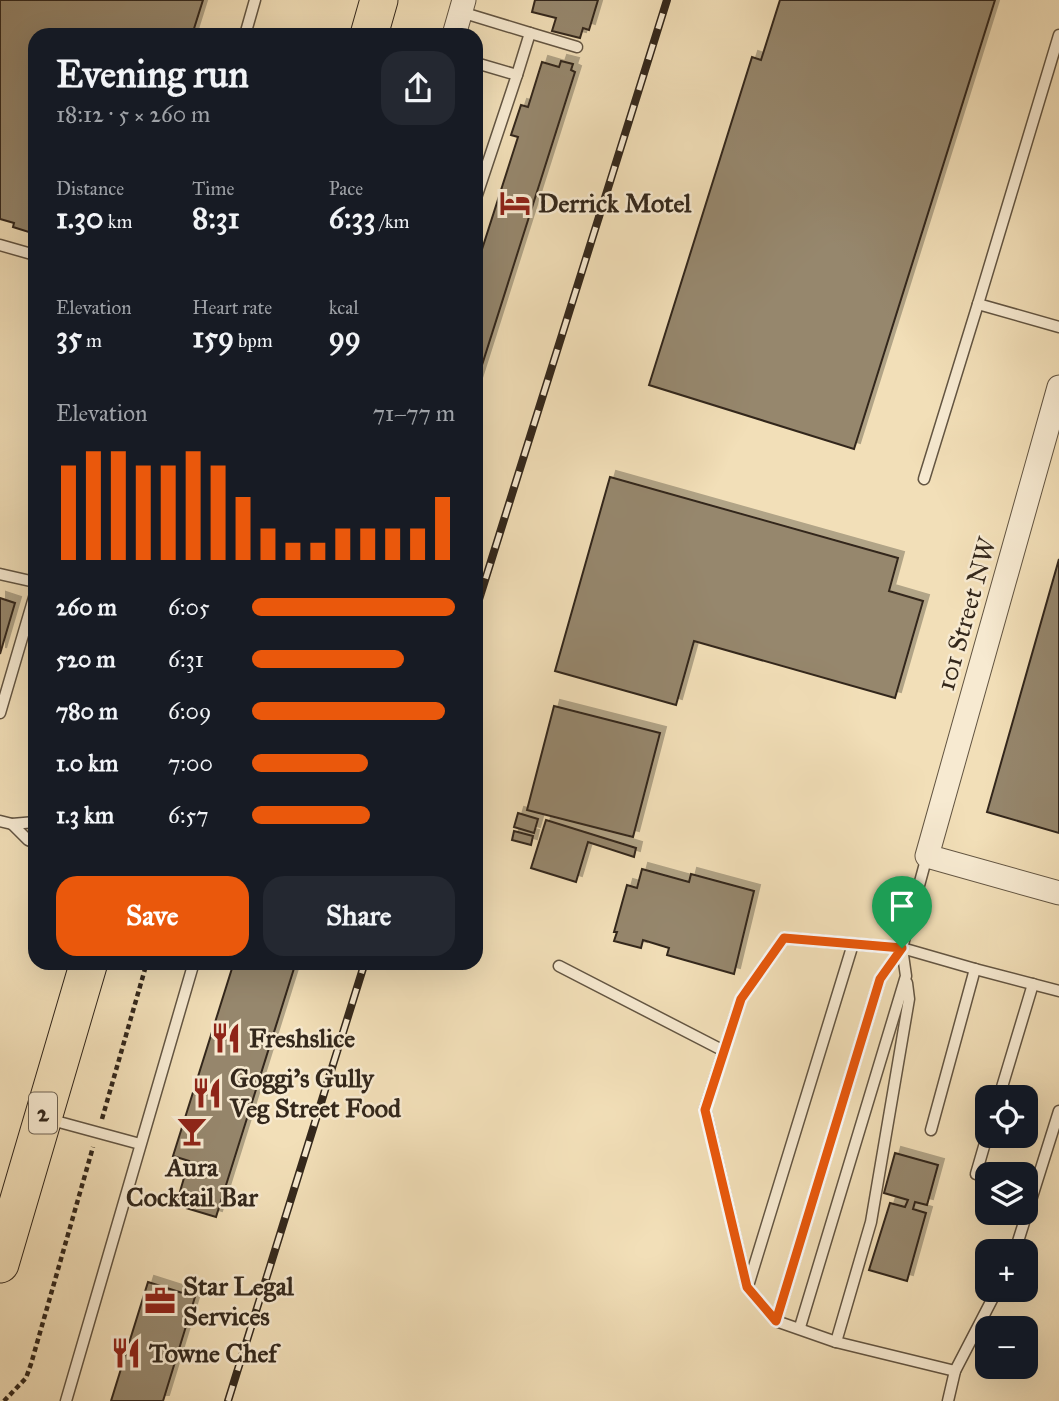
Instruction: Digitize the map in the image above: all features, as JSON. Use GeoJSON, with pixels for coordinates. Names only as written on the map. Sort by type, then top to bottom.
{"type":"FeatureCollection","features":[{"type":"Feature","properties":{"kind":"highway"},"geometry":{"type":"LineString","coordinates":[[371,28],[379,0]]}},
{"type":"Feature","properties":{"kind":"highway","name":"2"},"geometry":{"type":"LineString","coordinates":[[0,1264],[87,970]]}},
{"type":"Feature","properties":{"kind":"street"},"geometry":{"type":"LineString","coordinates":[[456,28],[463,6]]}},
{"type":"Feature","properties":{"kind":"street","name":"101 Street NW"},"geometry":{"type":"LineString","coordinates":[[927,856],[1059,387]]}},
{"type":"Feature","properties":{"kind":"street"},"geometry":{"type":"LineString","coordinates":[[927,856],[1059,893]]}},
{"type":"Feature","properties":{"kind":"lane"},"geometry":{"type":"LineString","coordinates":[[247,28],[255,0]]}},
{"type":"Feature","properties":{"kind":"lane"},"geometry":{"type":"LineString","coordinates":[[463,6],[530,33],[577,47]]}},
{"type":"Feature","properties":{"kind":"lane"},"geometry":{"type":"LineString","coordinates":[[483,177],[530,33]]}},
{"type":"Feature","properties":{"kind":"lane"},"geometry":{"type":"LineString","coordinates":[[924,479],[1059,35]]}},
{"type":"Feature","properties":{"kind":"lane"},"geometry":{"type":"LineString","coordinates":[[483,65],[517,75]]}},
{"type":"Feature","properties":{"kind":"lane"},"geometry":{"type":"LineString","coordinates":[[0,245],[28,253]]}},
{"type":"Feature","properties":{"kind":"lane"},"geometry":{"type":"LineString","coordinates":[[978,304],[1059,327]]}},
{"type":"Feature","properties":{"kind":"lane"},"geometry":{"type":"LineString","coordinates":[[0,574],[28,581]]}},
{"type":"Feature","properties":{"kind":"lane"},"geometry":{"type":"LineString","coordinates":[[0,713],[28,618]]}},
{"type":"Feature","properties":{"kind":"lane"},"geometry":{"type":"LineString","coordinates":[[0,821],[12,824],[28,823]]}},
{"type":"Feature","properties":{"kind":"lane"},"geometry":{"type":"LineString","coordinates":[[12,824],[28,840]]}},
{"type":"Feature","properties":{"kind":"lane"},"geometry":{"type":"LineString","coordinates":[[776,1321],[880,979],[902,948],[927,856]]}},
{"type":"Feature","properties":{"kind":"lane"},"geometry":{"type":"LineString","coordinates":[[955,1371],[836,1342],[800,1327],[776,1321],[747,1287],[705,1110],[741,999],[784,938],[902,948],[1059,990]]}},
{"type":"Feature","properties":{"kind":"lane"},"geometry":{"type":"LineString","coordinates":[[747,1287],[853,944]]}},
{"type":"Feature","properties":{"kind":"lane"},"geometry":{"type":"LineString","coordinates":[[836,1342],[871,1222],[909,999],[902,948]]}},
{"type":"Feature","properties":{"kind":"lane"},"geometry":{"type":"LineString","coordinates":[[559,966],[724,1051]]}},
{"type":"Feature","properties":{"kind":"lane"},"geometry":{"type":"LineString","coordinates":[[931,1130],[975,969]]}},
{"type":"Feature","properties":{"kind":"lane"},"geometry":{"type":"LineString","coordinates":[[66,1401],[192,970]]}},
{"type":"Feature","properties":{"kind":"lane"},"geometry":{"type":"LineString","coordinates":[[800,1327],[906,976]]}},
{"type":"Feature","properties":{"kind":"lane"},"geometry":{"type":"LineString","coordinates":[[1003,1085],[1033,984]]}},
{"type":"Feature","properties":{"kind":"lane"},"geometry":{"type":"LineString","coordinates":[[1019,1239],[1059,1111]]}},
{"type":"Feature","properties":{"kind":"lane"},"geometry":{"type":"LineString","coordinates":[[42,1117],[140,1144]]}},
{"type":"Feature","properties":{"kind":"lane"},"geometry":{"type":"LineString","coordinates":[[948,1401],[955,1371],[991,1302]]}},
{"type":"Feature","properties":{"kind":"path"},"geometry":{"type":"LineString","coordinates":[[4,1401],[26,1378],[31,1364],[145,970]]}},
{"type":"Feature","properties":{"kind":"building"},"geometry":{"type":"Polygon","coordinates":[[[0,0],[203,0],[194,28],[28,28],[28,232],[13,227],[14,223],[0,219],[0,0]]]}},
{"type":"Feature","properties":{"kind":"building"},"geometry":{"type":"Polygon","coordinates":[[[535,0],[598,0],[589,30],[583,28],[580,38],[552,31],[556,18],[532,12],[535,0]]]}},
{"type":"Feature","properties":{"kind":"building"},"geometry":{"type":"Polygon","coordinates":[[[780,0],[995,0],[854,449],[649,385],[752,57],[761,60],[780,0]]]}},
{"type":"Feature","properties":{"kind":"building","name":"Derrick Motel"},"geometry":{"type":"Polygon","coordinates":[[[561,61],[573,64],[571,70],[575,72],[483,362],[483,246],[518,137],[511,135],[521,105],[528,107],[542,62],[559,67],[561,61]]]}},
{"type":"Feature","properties":{"kind":"building"},"geometry":{"type":"Polygon","coordinates":[[[610,477],[898,558],[889,591],[923,601],[895,698],[694,641],[676,705],[555,671],[610,477]]]}},
{"type":"Feature","properties":{"kind":"building"},"geometry":{"type":"Polygon","coordinates":[[[1059,559],[1059,833],[987,812],[1059,559]]]}},
{"type":"Feature","properties":{"kind":"building"},"geometry":{"type":"Polygon","coordinates":[[[0,598],[15,603],[0,654],[0,598]]]}},
{"type":"Feature","properties":{"kind":"building"},"geometry":{"type":"Polygon","coordinates":[[[554,706],[660,733],[633,837],[527,810],[554,706]]]}},
{"type":"Feature","properties":{"kind":"building"},"geometry":{"type":"Polygon","coordinates":[[[518,813],[538,819],[534,833],[514,827],[518,813]]]}},
{"type":"Feature","properties":{"kind":"building"},"geometry":{"type":"Polygon","coordinates":[[[546,820],[636,848],[634,857],[588,842],[576,882],[531,868],[546,820]]]}},
{"type":"Feature","properties":{"kind":"building"},"geometry":{"type":"Polygon","coordinates":[[[514,831],[533,836],[531,845],[512,840],[514,831]]]}},
{"type":"Feature","properties":{"kind":"building"},"geometry":{"type":"Polygon","coordinates":[[[642,869],[689,882],[691,874],[754,891],[734,974],[667,955],[669,948],[643,940],[641,948],[614,941],[627,885],[637,888],[642,869]]]}},
{"type":"Feature","properties":{"kind":"building"},"geometry":{"type":"Polygon","coordinates":[[[231,970],[293,970],[216,1217],[176,1205],[189,1161],[173,1156],[231,970]]]}},
{"type":"Feature","properties":{"kind":"building"},"geometry":{"type":"Polygon","coordinates":[[[895,1153],[938,1165],[927,1205],[915,1202],[913,1209],[926,1213],[907,1281],[869,1270],[890,1203],[905,1207],[908,1200],[884,1193],[895,1153]]]}},
{"type":"Feature","properties":{"kind":"building"},"geometry":{"type":"Polygon","coordinates":[[[148,1282],[195,1297],[163,1401],[111,1401],[148,1282]]]}},
{"type":"Feature","properties":{"kind":"railway"},"geometry":{"type":"LineString","coordinates":[[483,587],[667,0]]}},
{"type":"Feature","properties":{"kind":"railway"},"geometry":{"type":"LineString","coordinates":[[228,1401],[363,970]]}},
{"type":"Feature","properties":{"kind":"place","name":"Derrick Motel"},"geometry":{"type":"Point","coordinates":[515,203]}},
{"type":"Feature","properties":{"kind":"place","name":"Freshslice"},"geometry":{"type":"Point","coordinates":[226,1038]}},
{"type":"Feature","properties":{"kind":"place","name":"Goggi's Gully Veg Street Food"},"geometry":{"type":"Point","coordinates":[207,1093]}},
{"type":"Feature","properties":{"kind":"place","name":"Aura Cocktail Bar"},"geometry":{"type":"Point","coordinates":[192,1131]}},
{"type":"Feature","properties":{"kind":"place","name":"Star Legal Services"},"geometry":{"type":"Point","coordinates":[160,1301]}},
{"type":"Feature","properties":{"kind":"place","name":"Towne Chef"},"geometry":{"type":"Point","coordinates":[126,1353]}},
{"type":"Feature","properties":{"kind":"route"},"geometry":{"type":"LineString","coordinates":[[784,938],[902,948],[880,979],[776,1321],[747,1287],[705,1110],[741,999],[784,938]]}}]}
